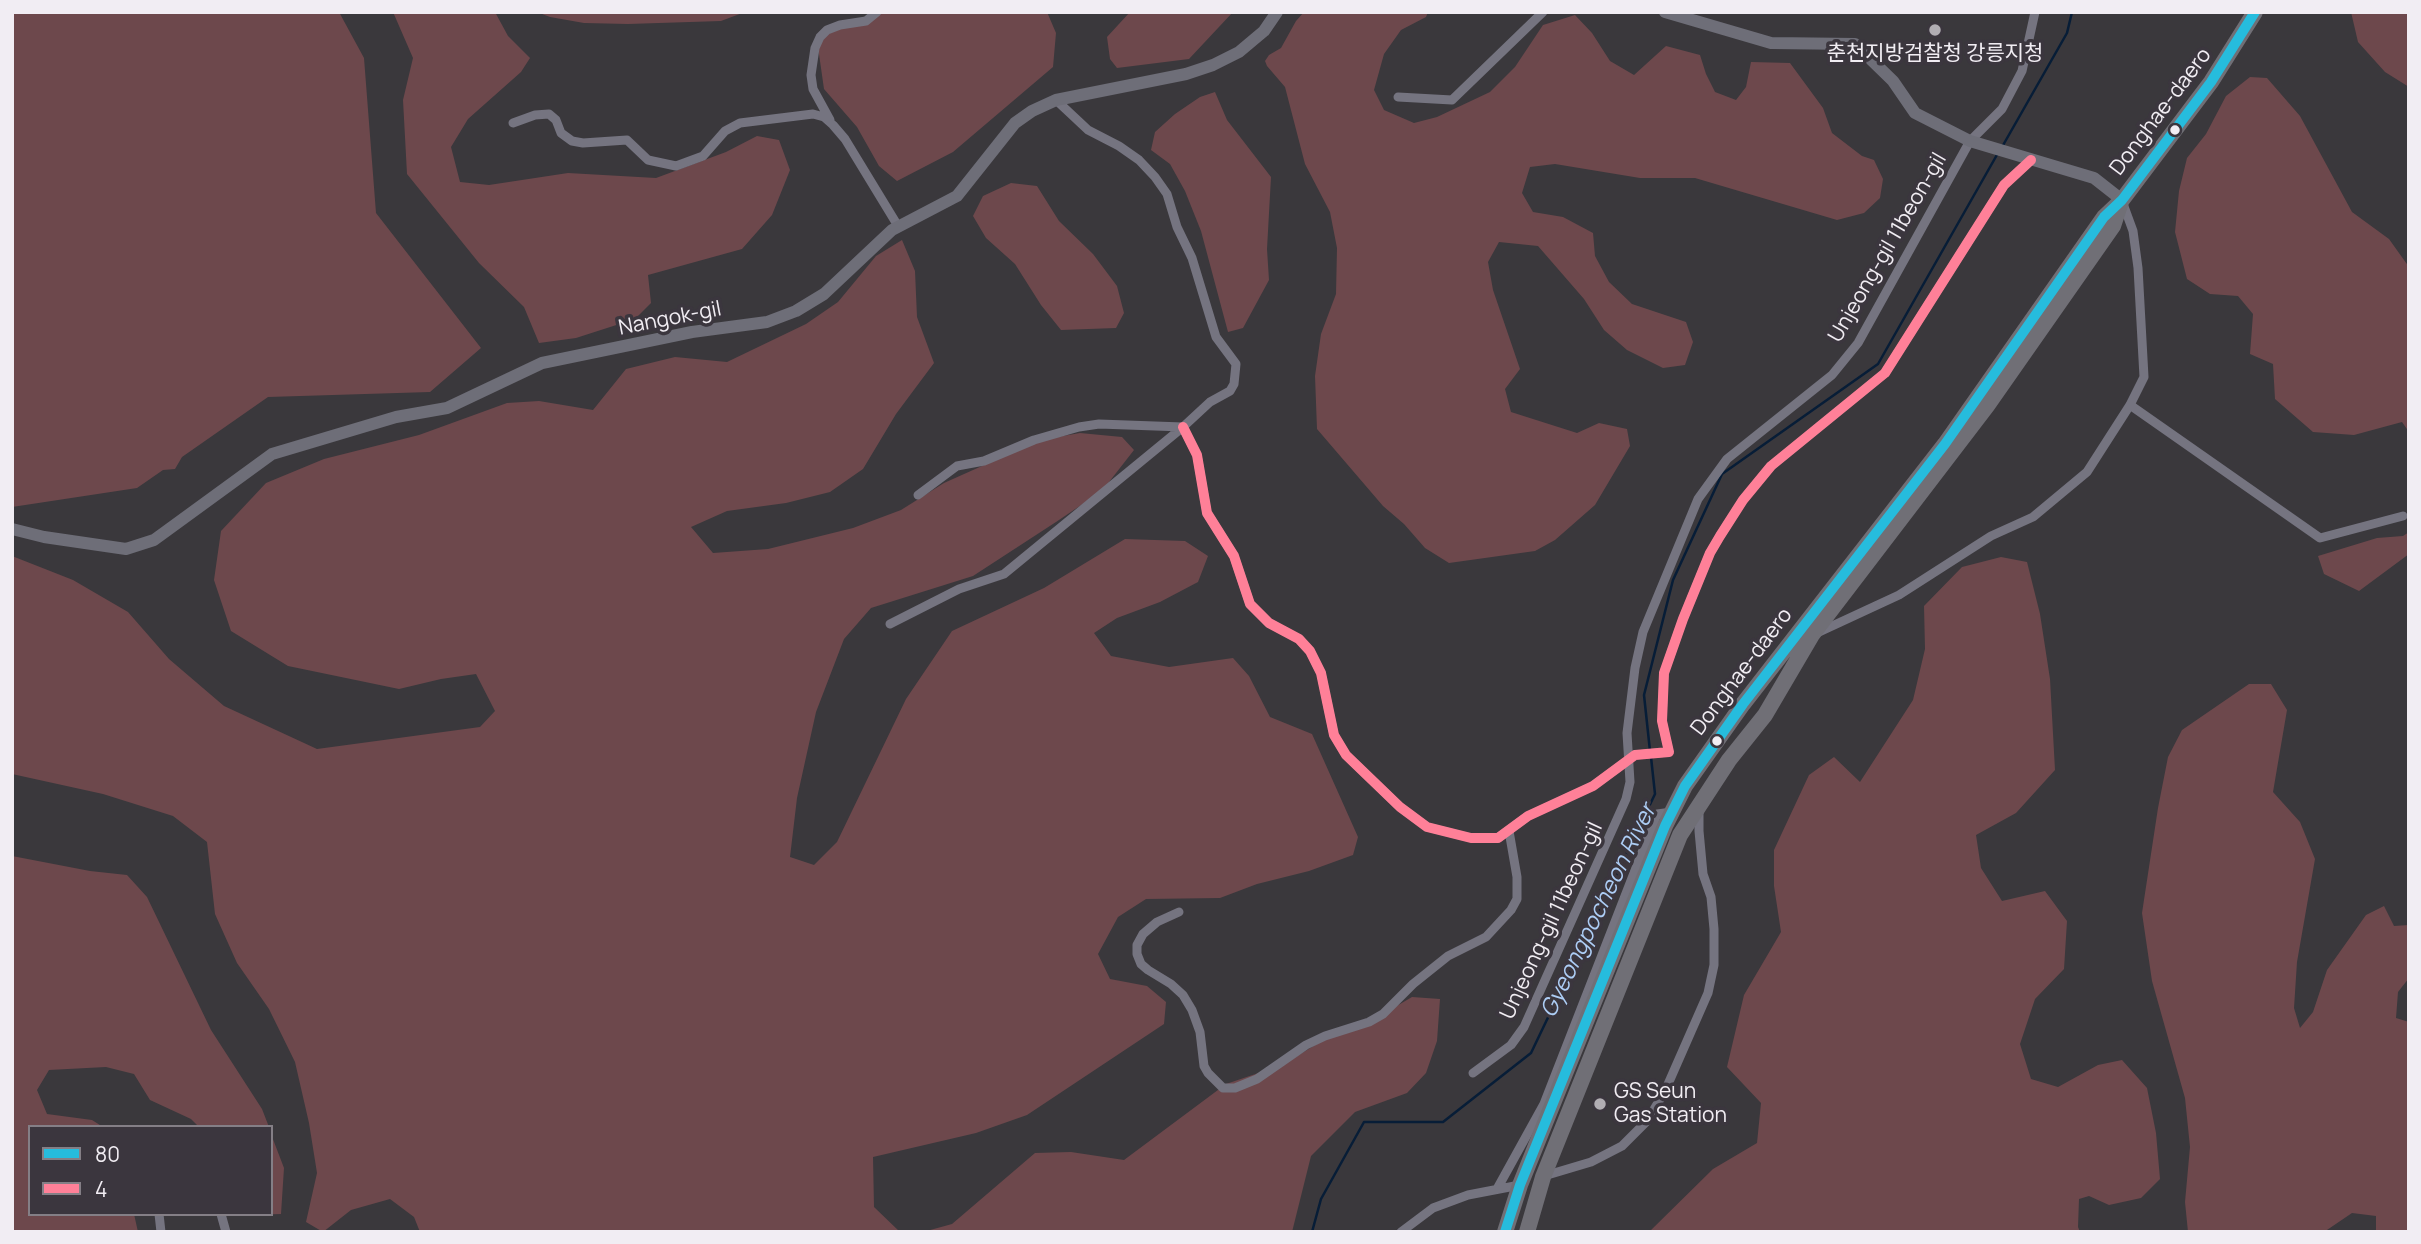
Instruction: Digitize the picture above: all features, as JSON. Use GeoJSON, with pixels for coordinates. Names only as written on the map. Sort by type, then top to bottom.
{"type":"FeatureCollection","features":[{"type":"Feature","properties":{"kind":"highway","name":"Donghae-daero"},"geometry":{"type":"LineString","coordinates":[[1506,1232],[1520,1185],[1672,811],[1685,786],[1715,741],[1945,444],[2104,217],[2122,200],[2211,82],[2255,12]]}},
{"type":"Feature","properties":{"kind":"highway","name":"Donghae-daero"},"geometry":{"type":"LineString","coordinates":[[1527,1232],[1543,1177],[1680,835],[1730,760],[1765,715],[1812,635],[1987,406],[2113,226],[2122,200]]}},
{"type":"Feature","properties":{"kind":"street"},"geometry":{"type":"LineString","coordinates":[[877,12],[873,18],[866,21],[827,30],[815,48],[811,75],[813,89],[833,124],[898,226]]}},
{"type":"Feature","properties":{"kind":"street","name":"Nangok-gil"},"geometry":{"type":"LineString","coordinates":[[12,529],[44,537],[126,549],[154,540],[272,454],[396,417],[447,408],[541,363],[692,332],[767,322],[796,311],[824,295],[898,226],[957,196],[1015,123],[1032,111],[1056,100],[1174,77],[1213,65],[1239,52],[1264,31],[1277,12]]}},
{"type":"Feature","properties":{"kind":"street"},"geometry":{"type":"LineString","coordinates":[[1398,97],[1452,100],[1543,12]]}},
{"type":"Feature","properties":{"kind":"street"},"geometry":{"type":"LineString","coordinates":[[1665,12],[1771,43],[1855,44],[1893,81],[1915,113],[1970,141],[2094,178],[2122,200],[2133,231],[2138,268],[2144,377],[2130,405],[2087,472],[2033,517],[1991,536],[1899,595],[1812,635]]}},
{"type":"Feature","properties":{"kind":"street","name":"Unjeong-gil 11beon-gil"},"geometry":{"type":"LineString","coordinates":[[1473,1073],[1511,1045],[1524,1027],[1626,799],[1631,758],[1627,733],[1635,668],[1643,632],[1698,499],[1727,459],[1832,375],[1858,344],[1970,141],[2002,109],[2022,71],[2035,12]]}},
{"type":"Feature","properties":{"kind":"street"},"geometry":{"type":"LineString","coordinates":[[890,624],[959,589],[1004,574],[1183,428],[1210,402],[1230,391],[1234,384],[1236,364],[1216,337],[1192,258],[1177,227],[1167,194],[1139,160],[1088,130],[1056,100]]}},
{"type":"Feature","properties":{"kind":"street"},"geometry":{"type":"LineString","coordinates":[[513,123],[535,115],[549,114],[556,120],[561,134],[572,141],[583,143],[626,140],[648,160],[676,166],[703,156],[725,131],[740,123],[813,114],[824,117],[833,124]]}},
{"type":"Feature","properties":{"kind":"street"},"geometry":{"type":"LineString","coordinates":[[1183,428],[1197,456],[1207,513],[1234,556],[1250,604],[1269,624],[1299,639],[1310,651],[1321,673],[1334,735],[1346,755],[1400,807],[1427,827],[1486,840],[1498,838],[1528,816],[1593,786],[1631,758],[1669,749],[1662,721],[1664,673],[1683,619],[1710,553],[1720,536],[1743,500],[1771,466],[1885,373],[2004,185],[2025,158]]}},
{"type":"Feature","properties":{"kind":"street"},"geometry":{"type":"LineString","coordinates":[[2130,405],[2320,538],[2403,516]]}},
{"type":"Feature","properties":{"kind":"street"},"geometry":{"type":"LineString","coordinates":[[918,495],[957,466],[984,461],[1034,440],[1079,427],[1099,424],[1183,428]]}},
{"type":"Feature","properties":{"kind":"street"},"geometry":{"type":"LineString","coordinates":[[1543,1177],[1591,1162],[1622,1146],[1647,1121],[1665,1091],[1708,993],[1714,965],[1714,929],[1711,897],[1703,874],[1699,807]]}},
{"type":"Feature","properties":{"kind":"street"},"geometry":{"type":"LineString","coordinates":[[1497,1189],[1544,1104],[1657,814],[1672,811]]}},
{"type":"Feature","properties":{"kind":"street"},"geometry":{"type":"LineString","coordinates":[[1179,912],[1157,922],[1143,934],[1136,945],[1137,954],[1148,970],[1183,995],[1192,1010],[1200,1032],[1204,1066],[1208,1073],[1223,1088],[1235,1088],[1257,1079],[1306,1045],[1369,1022],[1383,1014],[1413,984],[1448,957],[1486,937],[1511,910],[1517,899],[1517,877],[1509,831]]}},
{"type":"Feature","properties":{"kind":"street"},"geometry":{"type":"LineString","coordinates":[[1401,1232],[1433,1208],[1468,1195],[1520,1185]]}},
{"type":"Feature","properties":{"kind":"shaded area"},"geometry":{"type":"Polygon","coordinates":[[[12,12],[339,12],[364,58],[376,213],[481,348],[430,392],[268,397],[182,457],[175,469],[163,470],[137,488],[12,507],[12,12]]]}},
{"type":"Feature","properties":{"kind":"shaded area"},"geometry":{"type":"Polygon","coordinates":[[[393,12],[495,12],[508,36],[530,58],[521,72],[468,119],[451,147],[460,182],[489,185],[568,173],[656,178],[726,152],[757,136],[779,140],[790,170],[772,215],[742,249],[648,275],[651,303],[635,319],[576,338],[539,343],[524,307],[479,263],[407,174],[403,100],[413,58],[393,12]]]}},
{"type":"Feature","properties":{"kind":"shaded area"},"geometry":{"type":"Polygon","coordinates":[[[537,12],[745,12],[721,21],[628,24],[584,23],[537,12]]]}},
{"type":"Feature","properties":{"kind":"shaded area"},"geometry":{"type":"Polygon","coordinates":[[[881,12],[1047,12],[1056,33],[1053,67],[953,152],[897,181],[879,166],[857,127],[824,89],[817,40],[841,27],[881,12]]]}},
{"type":"Feature","properties":{"kind":"shaded area"},"geometry":{"type":"Polygon","coordinates":[[[1130,12],[1233,12],[1189,59],[1117,68],[1110,59],[1107,37],[1130,12]]]}},
{"type":"Feature","properties":{"kind":"shaded area"},"geometry":{"type":"Polygon","coordinates":[[[1304,12],[1428,12],[1426,17],[1401,30],[1384,54],[1374,90],[1384,110],[1414,123],[1437,117],[1490,92],[1515,67],[1543,25],[1575,15],[1592,33],[1610,61],[1634,75],[1666,46],[1700,55],[1715,92],[1736,100],[1746,87],[1751,62],[1790,63],[1823,108],[1832,133],[1862,156],[1874,160],[1883,179],[1880,198],[1864,213],[1837,220],[1695,178],[1640,178],[1555,164],[1530,167],[1522,193],[1533,212],[1563,217],[1593,233],[1595,256],[1609,282],[1632,304],[1686,322],[1693,342],[1685,365],[1663,368],[1627,350],[1604,330],[1584,299],[1538,246],[1499,242],[1488,262],[1493,290],[1520,369],[1505,389],[1511,412],[1577,433],[1599,423],[1627,429],[1630,446],[1595,505],[1555,540],[1535,551],[1449,563],[1425,548],[1404,524],[1383,506],[1317,429],[1315,376],[1321,334],[1336,294],[1337,248],[1330,212],[1305,164],[1285,87],[1265,61],[1269,55],[1281,48],[1304,12]]]}},
{"type":"Feature","properties":{"kind":"shaded area"},"geometry":{"type":"Polygon","coordinates":[[[2351,12],[2409,12],[2409,87],[2385,72],[2358,42],[2351,12]]]}},
{"type":"Feature","properties":{"kind":"shaded area"},"geometry":{"type":"Polygon","coordinates":[[[2250,77],[2267,78],[2300,116],[2352,212],[2389,239],[2409,267],[2409,432],[2402,422],[2354,435],[2313,432],[2275,399],[2273,364],[2250,354],[2253,314],[2238,296],[2210,294],[2187,279],[2175,232],[2179,191],[2187,158],[2206,134],[2226,96],[2250,77]]]}},
{"type":"Feature","properties":{"kind":"shaded area"},"geometry":{"type":"Polygon","coordinates":[[[1215,92],[1227,120],[1271,177],[1267,249],[1269,280],[1243,328],[1228,332],[1201,231],[1185,191],[1170,164],[1151,150],[1155,132],[1200,97],[1215,92]]]}},
{"type":"Feature","properties":{"kind":"shaded area"},"geometry":{"type":"Polygon","coordinates":[[[1011,183],[1037,186],[1059,221],[1093,254],[1117,286],[1124,313],[1116,328],[1061,330],[1041,305],[1015,264],[986,238],[973,216],[983,196],[1011,183]]]}},
{"type":"Feature","properties":{"kind":"shaded area"},"geometry":{"type":"Polygon","coordinates":[[[902,240],[915,271],[917,317],[934,363],[896,414],[863,469],[830,492],[786,503],[727,511],[691,527],[713,553],[768,549],[853,528],[901,510],[944,483],[1040,440],[1080,433],[1122,437],[1134,450],[1102,491],[1056,522],[973,576],[871,608],[844,639],[816,712],[797,798],[790,857],[814,865],[837,842],[906,699],[952,631],[1044,588],[1125,539],[1185,541],[1208,556],[1198,582],[1160,602],[1117,618],[1094,633],[1111,656],[1169,667],[1233,658],[1249,676],[1270,717],[1312,734],[1358,837],[1353,855],[1220,898],[1146,899],[1118,917],[1098,954],[1110,979],[1147,986],[1166,1002],[1164,1024],[1027,1115],[976,1133],[873,1157],[874,1207],[900,1232],[420,1232],[414,1217],[390,1199],[351,1210],[323,1232],[306,1222],[317,1173],[295,1062],[269,1009],[237,963],[215,914],[207,842],[173,816],[103,794],[12,774],[12,556],[73,580],[128,612],[169,659],[224,706],[317,749],[480,727],[495,711],[476,674],[399,689],[288,666],[231,631],[214,580],[221,531],[266,483],[324,459],[419,435],[507,403],[539,401],[593,410],[626,369],[675,357],[727,362],[806,324],[838,302],[876,256],[902,240]]]}},
{"type":"Feature","properties":{"kind":"shaded area"},"geometry":{"type":"Polygon","coordinates":[[[2409,532],[2409,554],[2359,591],[2324,574],[2318,556],[2377,538],[2403,536],[2409,532]]]}},
{"type":"Feature","properties":{"kind":"shaded area"},"geometry":{"type":"Polygon","coordinates":[[[2001,557],[2027,562],[2040,614],[2050,679],[2055,770],[2016,813],[1976,835],[1981,868],[2002,901],[2045,891],[2067,921],[2064,969],[2035,999],[2020,1044],[2031,1079],[2058,1087],[2098,1065],[2122,1060],[2147,1088],[2156,1133],[2160,1179],[2141,1198],[2109,1205],[2089,1196],[2079,1199],[2080,1232],[1649,1232],[1713,1169],[1757,1143],[1761,1103],[1727,1067],[1744,995],[1781,932],[1774,886],[1774,850],[1809,775],[1834,757],[1860,782],[1913,700],[1925,649],[1924,606],[1962,567],[2001,557]]]}},
{"type":"Feature","properties":{"kind":"shaded area"},"geometry":{"type":"Polygon","coordinates":[[[2249,684],[2271,684],[2287,710],[2273,792],[2300,822],[2315,859],[2297,962],[2294,1008],[2300,1028],[2313,1012],[2327,970],[2366,915],[2384,906],[2394,926],[2409,925],[2409,978],[2398,992],[2396,1018],[2409,1022],[2409,1232],[2376,1232],[2376,1216],[2352,1213],[2324,1232],[2188,1232],[2185,1202],[2190,1147],[2185,1098],[2152,981],[2142,913],[2168,757],[2182,730],[2249,684]]]}},
{"type":"Feature","properties":{"kind":"shaded area"},"geometry":{"type":"Polygon","coordinates":[[[12,856],[127,875],[147,897],[211,1030],[262,1109],[268,1125],[197,1125],[191,1119],[150,1100],[134,1074],[106,1067],[49,1070],[37,1090],[47,1114],[92,1120],[100,1125],[28,1125],[28,1216],[134,1216],[138,1232],[12,1232],[12,856]]]}},
{"type":"Feature","properties":{"kind":"shaded area"},"geometry":{"type":"Polygon","coordinates":[[[1412,997],[1440,999],[1437,1041],[1426,1073],[1407,1093],[1355,1112],[1311,1156],[1292,1232],[923,1232],[952,1224],[1035,1153],[1071,1152],[1124,1160],[1226,1084],[1282,1065],[1327,1038],[1371,1021],[1412,997]]]}},
{"type":"Feature","properties":{"kind":"shaded area"},"geometry":{"type":"Polygon","coordinates":[[[273,1139],[284,1168],[281,1214],[273,1214],[273,1139]]]}},
{"type":"Feature","properties":{"kind":"waterway","name":"Gyeongpocheon River"},"geometry":{"type":"LineString","coordinates":[[2002,147],[2067,33],[2072,12]]}},
{"type":"Feature","properties":{"kind":"waterway","name":"Gyeongpocheon River"},"geometry":{"type":"LineString","coordinates":[[1650,751],[1644,695],[1673,580],[1722,474],[1878,364],[1998,153]]}},
{"type":"Feature","properties":{"kind":"waterway","name":"Gyeongpocheon River"},"geometry":{"type":"LineString","coordinates":[[1312,1232],[1321,1199],[1364,1122],[1443,1122],[1531,1053],[1655,794],[1651,757]]}},
{"type":"Feature","properties":{"kind":"transit line","name":"80"},"geometry":{"type":"LineString","coordinates":[[1505,1232],[1520,1185],[1665,826],[1685,786],[1743,704],[1945,444],[2104,217],[2122,200],[2211,82],[2255,12]]}},
{"type":"Feature","properties":{"kind":"transit line","name":"4"},"geometry":{"type":"LineString","coordinates":[[1183,427],[1197,455],[1207,513],[1234,556],[1250,604],[1269,623],[1299,639],[1310,651],[1321,673],[1334,735],[1346,755],[1400,807],[1427,827],[1471,838],[1498,838],[1528,816],[1593,786],[1635,755],[1669,752],[1662,721],[1664,673],[1683,619],[1710,553],[1720,536],[1743,500],[1771,466],[1885,373],[2004,185],[2031,160]]}},
{"type":"Feature","properties":{"kind":"place","name":"춘천지방검찰청 강릉지청"},"geometry":{"type":"Point","coordinates":[1935,30]}},
{"type":"Feature","properties":{"kind":"place","name":"GS Seun Gas Station"},"geometry":{"type":"Point","coordinates":[1600,1104]}}]}
